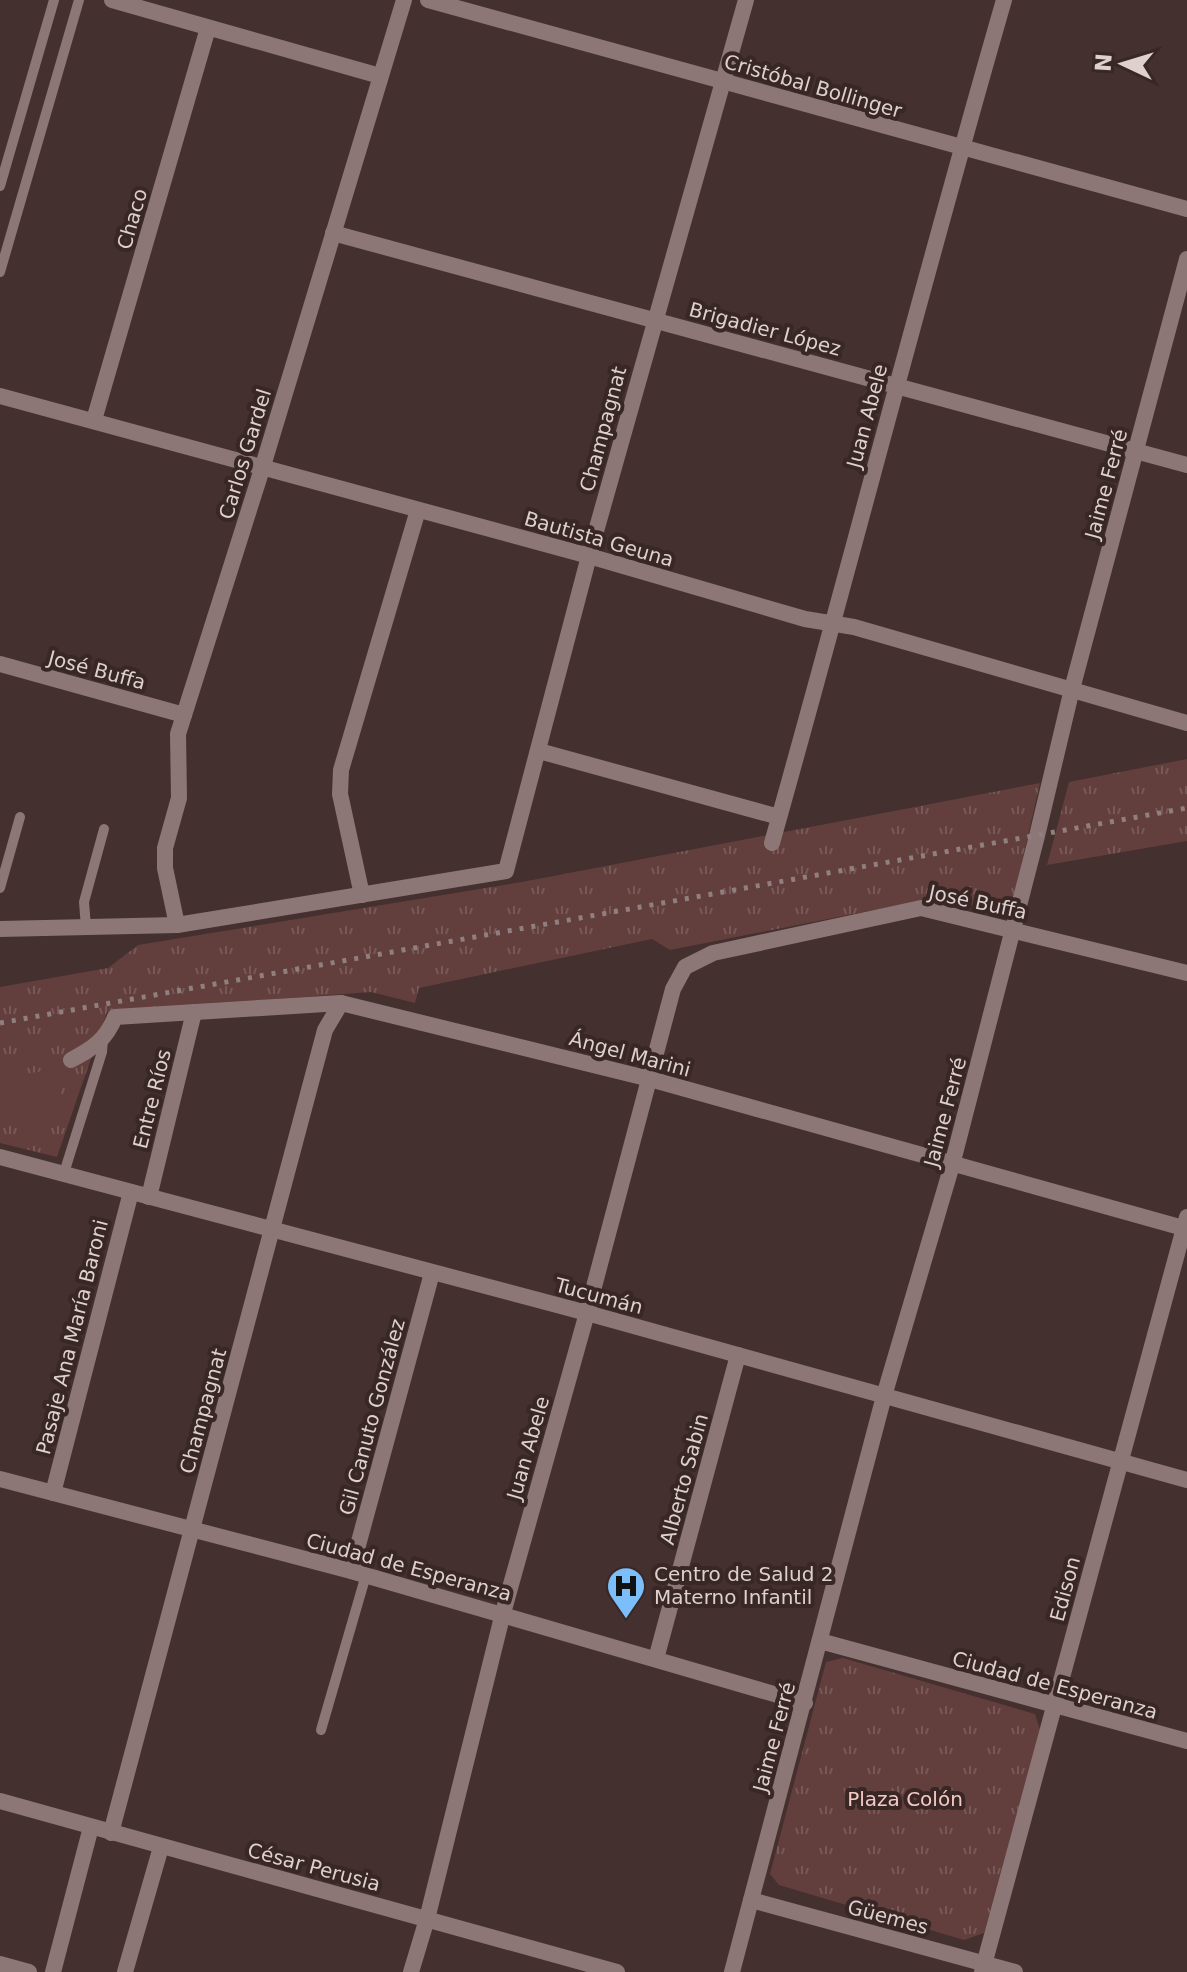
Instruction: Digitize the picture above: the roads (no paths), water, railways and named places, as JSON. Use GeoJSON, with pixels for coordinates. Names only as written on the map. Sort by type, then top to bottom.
{"type":"FeatureCollection","features":[{"type":"Feature","properties":{"kind":"street"},"geometry":{"type":"LineString","coordinates":[[112,0],[380,76]]}},
{"type":"Feature","properties":{"kind":"street","name":"Carlos Gardel"},"geometry":{"type":"LineString","coordinates":[[177,925],[165,868],[165,848],[179,798],[178,734],[404,0]]}},
{"type":"Feature","properties":{"kind":"street","name":"Cristóbal Bollinger"},"geometry":{"type":"LineString","coordinates":[[428,0],[1187,209]]}},
{"type":"Feature","properties":{"kind":"street","name":"Champagnat"},"geometry":{"type":"LineString","coordinates":[[362,895],[506,871],[654,319],[746,0]]}},
{"type":"Feature","properties":{"kind":"street","name":"Juan Abele"},"geometry":{"type":"LineString","coordinates":[[772,843],[1004,0]]}},
{"type":"Feature","properties":{"kind":"street","name":"Chaco"},"geometry":{"type":"LineString","coordinates":[[94,420],[208,28]]}},
{"type":"Feature","properties":{"kind":"street","name":"Brigadier López"},"geometry":{"type":"LineString","coordinates":[[333,233],[1187,465]]}},
{"type":"Feature","properties":{"kind":"street","name":"Jaime Ferré"},"geometry":{"type":"LineString","coordinates":[[732,1972],[884,1396],[952,1165],[1014,930],[1072,689],[1187,259]]}},
{"type":"Feature","properties":{"kind":"street","name":"Bautista Geuna"},"geometry":{"type":"LineString","coordinates":[[0,396],[589,556],[805,619],[834,623],[1187,723]]}},
{"type":"Feature","properties":{"kind":"street"},"geometry":{"type":"LineString","coordinates":[[0,929],[177,925],[362,895],[340,794],[341,770],[418,510]]}},
{"type":"Feature","properties":{"kind":"street","name":"José Buffa"},"geometry":{"type":"LineString","coordinates":[[0,664],[184,715]]}},
{"type":"Feature","properties":{"kind":"street"},"geometry":{"type":"LineString","coordinates":[[539,751],[779,817]]}},
{"type":"Feature","properties":{"kind":"street","name":"José Buffa"},"geometry":{"type":"LineString","coordinates":[[713,953],[921,908],[1187,973]]}},
{"type":"Feature","properties":{"kind":"street","name":"Juan Abele"},"geometry":{"type":"LineString","coordinates":[[411,1972],[503,1613],[673,989],[685,967],[713,953]]}},
{"type":"Feature","properties":{"kind":"street","name":"Champagnat"},"geometry":{"type":"LineString","coordinates":[[111,1833],[325,1030],[341,1003]]}},
{"type":"Feature","properties":{"kind":"street","name":"Ángel Marini"},"geometry":{"type":"LineString","coordinates":[[71,1060],[103,1039],[115,1017],[341,1003],[650,1079],[952,1165],[1186,1225]]}},
{"type":"Feature","properties":{"kind":"street","name":"Entre Ríos"},"geometry":{"type":"LineString","coordinates":[[149,1197],[194,1012]]}},
{"type":"Feature","properties":{"kind":"street","name":"Tucumán"},"geometry":{"type":"LineString","coordinates":[[0,1157],[587,1313],[1187,1480]]}},
{"type":"Feature","properties":{"kind":"street","name":"Pasaje Ana María Baroni"},"geometry":{"type":"LineString","coordinates":[[53,1493],[131,1192]]}},
{"type":"Feature","properties":{"kind":"street","name":"Edison"},"geometry":{"type":"LineString","coordinates":[[983,1968],[1186,1225]]}},
{"type":"Feature","properties":{"kind":"street","name":"Gil Canuto González"},"geometry":{"type":"LineString","coordinates":[[358,1573],[432,1273]]}},
{"type":"Feature","properties":{"kind":"street","name":"Alberto Sabin"},"geometry":{"type":"LineString","coordinates":[[656,1659],[738,1355]]}},
{"type":"Feature","properties":{"kind":"street","name":"Ciudad de Esperanza"},"geometry":{"type":"LineString","coordinates":[[0,1479],[503,1613],[805,1703]]}},
{"type":"Feature","properties":{"kind":"street","name":"Ciudad de Esperanza"},"geometry":{"type":"LineString","coordinates":[[820,1641],[1187,1741]]}},
{"type":"Feature","properties":{"kind":"street","name":"César Perusia"},"geometry":{"type":"LineString","coordinates":[[0,1801],[617,1972]]}},
{"type":"Feature","properties":{"kind":"street"},"geometry":{"type":"LineString","coordinates":[[53,1972],[91,1827]]}},
{"type":"Feature","properties":{"kind":"street"},"geometry":{"type":"LineString","coordinates":[[125,1972],[161,1847]]}},
{"type":"Feature","properties":{"kind":"street","name":"Güemes"},"geometry":{"type":"LineString","coordinates":[[751,1900],[983,1968],[1015,1972]]}},
{"type":"Feature","properties":{"kind":"street"},"geometry":{"type":"LineString","coordinates":[[0,1964],[29,1972]]}},
{"type":"Feature","properties":{"kind":"lane"},"geometry":{"type":"LineString","coordinates":[[0,186],[54,0]]}},
{"type":"Feature","properties":{"kind":"lane"},"geometry":{"type":"LineString","coordinates":[[0,272],[79,0]]}},
{"type":"Feature","properties":{"kind":"lane"},"geometry":{"type":"LineString","coordinates":[[0,888],[20,817]]}},
{"type":"Feature","properties":{"kind":"lane"},"geometry":{"type":"LineString","coordinates":[[86,927],[84,902],[104,829]]}},
{"type":"Feature","properties":{"kind":"lane"},"geometry":{"type":"LineString","coordinates":[[64,1173],[102,1052],[103,1039]]}},
{"type":"Feature","properties":{"kind":"lane"},"geometry":{"type":"LineString","coordinates":[[321,1730],[358,1573]]}},
{"type":"Feature","properties":{"kind":"railway"},"geometry":{"type":"LineString","coordinates":[[0,1023],[1187,808]]}},
{"type":"Feature","properties":{"kind":"place","name":"Centro de Salud 2 Materno Infantil"},"geometry":{"type":"Point","coordinates":[626,1620]}},
{"type":"Feature","properties":{"kind":"park label","name":"Plaza Colón"},"geometry":{"type":"Point","coordinates":[905,1799]}}]}
